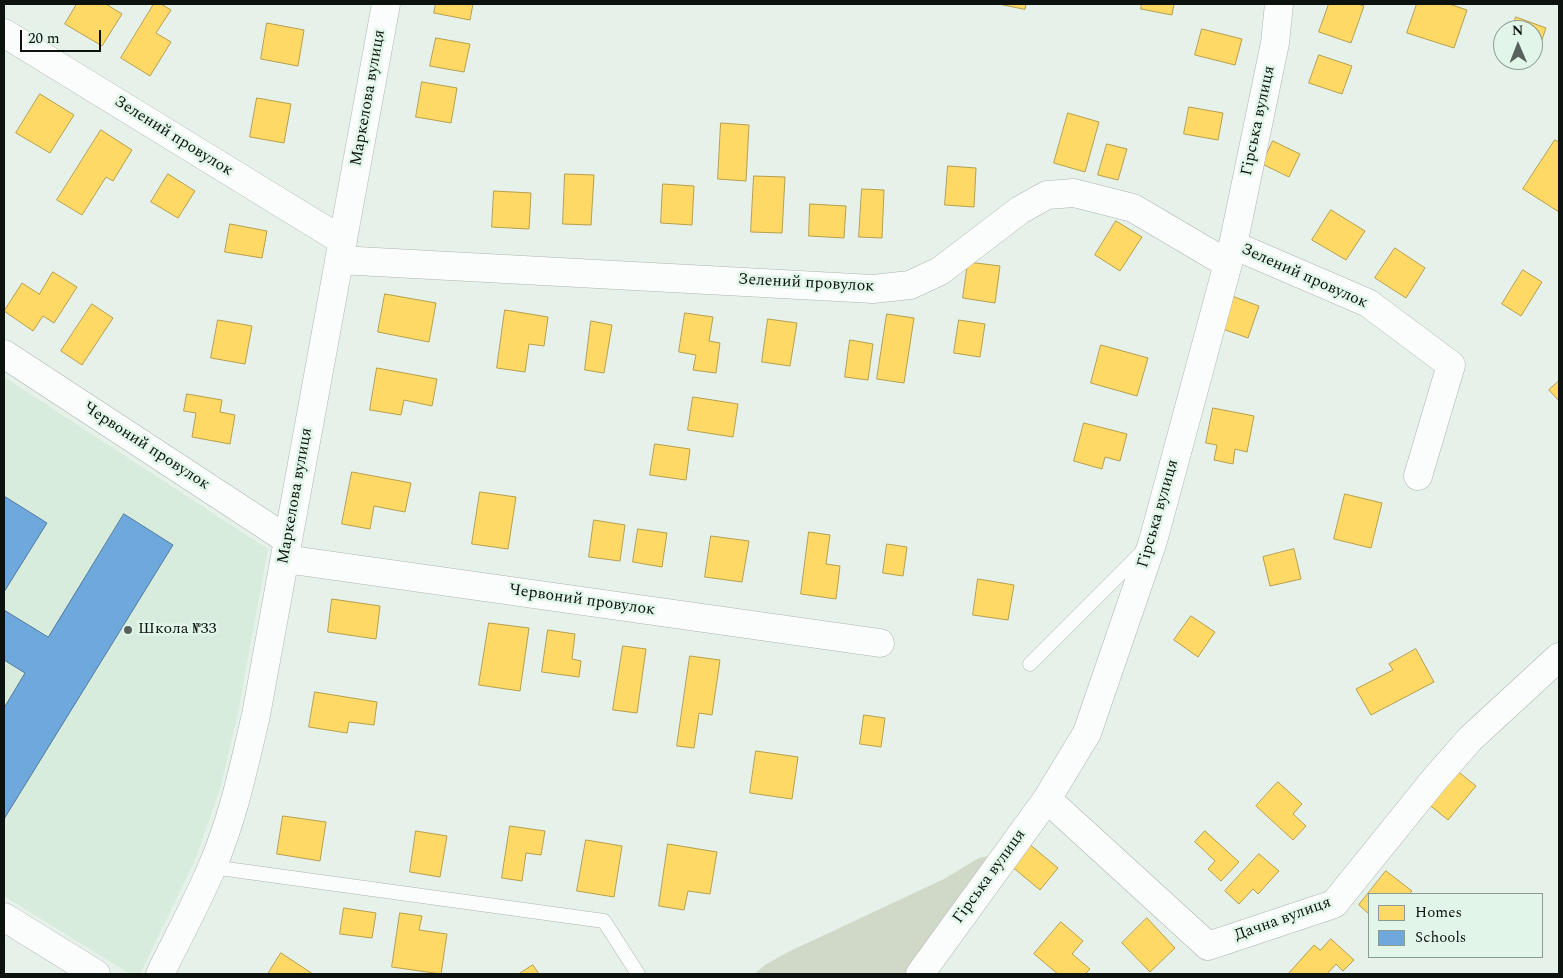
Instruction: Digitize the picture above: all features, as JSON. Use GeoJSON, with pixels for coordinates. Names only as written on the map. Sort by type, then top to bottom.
{"type":"FeatureCollection","features":[{"type":"Feature","properties":{"kind":"street","name":"Маркелова вулиця"},"geometry":{"type":"LineString","coordinates":[[160,974],[212,867],[233,807],[248,751],[256,716],[386,4]]}},
{"type":"Feature","properties":{"kind":"street","name":"Гірська вулиця"},"geometry":{"type":"LineString","coordinates":[[920,974],[1047,799],[1087,733],[1153,541],[1230,255],[1275,43],[1279,4]]}},
{"type":"Feature","properties":{"kind":"street","name":"Зелений провулок"},"geometry":{"type":"LineString","coordinates":[[4,33],[341,250],[873,288],[910,285],[940,271],[1020,210],[1047,195],[1074,193],[1133,208],[1230,255],[1368,303],[1451,365],[1418,476]]}},
{"type":"Feature","properties":{"kind":"street","name":"Червоний провулок"},"geometry":{"type":"LineString","coordinates":[[4,354],[286,550],[880,643]]}},
{"type":"Feature","properties":{"kind":"street","name":"Дачна вулиця"},"geometry":{"type":"LineString","coordinates":[[1047,799],[1208,946],[1334,904],[1434,780],[1470,739],[1559,657]]}},
{"type":"Feature","properties":{"kind":"street"},"geometry":{"type":"LineString","coordinates":[[4,917],[96,974]]}},
{"type":"Feature","properties":{"kind":"lane"},"geometry":{"type":"LineString","coordinates":[[1030,664],[1153,541]]}},
{"type":"Feature","properties":{"kind":"lane"},"geometry":{"type":"LineString","coordinates":[[212,867],[604,921],[638,974]]}},
{"type":"Feature","properties":{"kind":"shaded area","name":"Школа №33"},"geometry":{"type":"Polygon","coordinates":[[[4,377],[268,549],[238,712],[220,789],[195,860],[140,974],[130,974],[4,896],[4,377]]]}},
{"type":"Feature","properties":{"kind":"shaded area"},"geometry":{"type":"Polygon","coordinates":[[[989,856],[915,974],[754,974],[786,953],[944,879],[979,858],[989,856]]]}},
{"type":"Feature","properties":{"kind":"building: Homes"},"geometry":{"type":"Polygon","coordinates":[[[77,4],[106,4],[122,14],[102,46],[65,24],[77,4]]]}},
{"type":"Feature","properties":{"kind":"building: Homes"},"geometry":{"type":"Polygon","coordinates":[[[154,4],[161,4],[171,10],[156,33],[171,42],[150,76],[121,58],[154,4]]]}},
{"type":"Feature","properties":{"kind":"building: Homes"},"geometry":{"type":"Polygon","coordinates":[[[436,4],[473,4],[470,20],[434,13],[436,4]]]}},
{"type":"Feature","properties":{"kind":"building: Homes"},"geometry":{"type":"Polygon","coordinates":[[[999,4],[1026,4],[1025,9],[999,4]]]}},
{"type":"Feature","properties":{"kind":"building: Homes"},"geometry":{"type":"Polygon","coordinates":[[[1142,4],[1174,4],[1172,15],[1141,9],[1142,4]]]}},
{"type":"Feature","properties":{"kind":"building: Homes"},"geometry":{"type":"Polygon","coordinates":[[[1329,4],[1358,4],[1364,6],[1351,43],[1319,32],[1329,4]]]}},
{"type":"Feature","properties":{"kind":"building: Homes"},"geometry":{"type":"Polygon","coordinates":[[[1417,4],[1449,4],[1467,10],[1454,48],[1407,33],[1417,4]]]}},
{"type":"Feature","properties":{"kind":"building: Homes"},"geometry":{"type":"Polygon","coordinates":[[[267,23],[304,30],[298,66],[261,59],[267,23]]]}},
{"type":"Feature","properties":{"kind":"building: Homes"},"geometry":{"type":"Polygon","coordinates":[[[1202,29],[1242,39],[1235,65],[1195,55],[1202,29]]]}},
{"type":"Feature","properties":{"kind":"building: Homes"},"geometry":{"type":"Polygon","coordinates":[[[436,38],[470,44],[464,72],[430,66],[436,38]]]}},
{"type":"Feature","properties":{"kind":"building: Homes"},"geometry":{"type":"Polygon","coordinates":[[[1319,55],[1352,66],[1342,94],[1309,83],[1319,55]]]}},
{"type":"Feature","properties":{"kind":"building: Homes"},"geometry":{"type":"Polygon","coordinates":[[[422,82],[457,88],[451,123],[416,117],[422,82]]]}},
{"type":"Feature","properties":{"kind":"building: Homes"},"geometry":{"type":"Polygon","coordinates":[[[40,94],[74,115],[50,153],[16,133],[40,94]]]}},
{"type":"Feature","properties":{"kind":"building: Homes"},"geometry":{"type":"Polygon","coordinates":[[[257,98],[291,104],[284,143],[250,137],[257,98]]]}},
{"type":"Feature","properties":{"kind":"building: Homes"},"geometry":{"type":"Polygon","coordinates":[[[1189,107],[1223,113],[1218,140],[1184,134],[1189,107]]]}},
{"type":"Feature","properties":{"kind":"building: Homes"},"geometry":{"type":"Polygon","coordinates":[[[1068,113],[1099,122],[1085,172],[1054,163],[1068,113]]]}},
{"type":"Feature","properties":{"kind":"building: Homes"},"geometry":{"type":"Polygon","coordinates":[[[721,123],[749,125],[746,181],[718,179],[721,123]]]}},
{"type":"Feature","properties":{"kind":"building: Homes"},"geometry":{"type":"Polygon","coordinates":[[[101,130],[132,150],[113,181],[106,177],[82,215],[57,200],[101,130]]]}},
{"type":"Feature","properties":{"kind":"building: Homes"},"geometry":{"type":"Polygon","coordinates":[[[1555,140],[1559,142],[1559,212],[1523,189],[1555,140]]]}},
{"type":"Feature","properties":{"kind":"building: Homes"},"geometry":{"type":"Polygon","coordinates":[[[1273,141],[1300,154],[1289,177],[1262,164],[1273,141]]]}},
{"type":"Feature","properties":{"kind":"building: Homes"},"geometry":{"type":"Polygon","coordinates":[[[1107,144],[1127,149],[1118,180],[1098,175],[1107,144]]]}},
{"type":"Feature","properties":{"kind":"building: Homes"},"geometry":{"type":"Polygon","coordinates":[[[948,166],[976,168],[974,207],[945,205],[948,166]]]}},
{"type":"Feature","properties":{"kind":"building: Homes"},"geometry":{"type":"Polygon","coordinates":[[[168,174],[195,191],[178,218],[151,202],[168,174]]]}},
{"type":"Feature","properties":{"kind":"building: Homes"},"geometry":{"type":"Polygon","coordinates":[[[565,174],[594,175],[591,225],[563,224],[565,174]]]}},
{"type":"Feature","properties":{"kind":"building: Homes"},"geometry":{"type":"Polygon","coordinates":[[[754,176],[785,177],[782,233],[751,232],[754,176]]]}},
{"type":"Feature","properties":{"kind":"building: Homes"},"geometry":{"type":"Polygon","coordinates":[[[663,184],[694,186],[692,225],[661,223],[663,184]]]}},
{"type":"Feature","properties":{"kind":"building: Homes"},"geometry":{"type":"Polygon","coordinates":[[[862,189],[884,190],[882,238],[859,237],[862,189]]]}},
{"type":"Feature","properties":{"kind":"building: Homes"},"geometry":{"type":"Polygon","coordinates":[[[494,191],[531,193],[529,229],[492,227],[494,191]]]}},
{"type":"Feature","properties":{"kind":"building: Homes"},"geometry":{"type":"Polygon","coordinates":[[[810,204],[846,206],[844,238],[809,236],[810,204]]]}},
{"type":"Feature","properties":{"kind":"building: Homes"},"geometry":{"type":"Polygon","coordinates":[[[1331,210],[1365,231],[1346,260],[1312,240],[1331,210]]]}},
{"type":"Feature","properties":{"kind":"building: Homes"},"geometry":{"type":"Polygon","coordinates":[[[1116,221],[1142,237],[1120,271],[1095,255],[1116,221]]]}},
{"type":"Feature","properties":{"kind":"building: Homes"},"geometry":{"type":"Polygon","coordinates":[[[230,224],[267,231],[262,258],[225,252],[230,224]]]}},
{"type":"Feature","properties":{"kind":"building: Homes"},"geometry":{"type":"Polygon","coordinates":[[[1395,248],[1425,268],[1406,298],[1375,278],[1395,248]]]}},
{"type":"Feature","properties":{"kind":"building: Homes"},"geometry":{"type":"Polygon","coordinates":[[[968,262],[1000,266],[995,303],[963,298],[968,262]]]}},
{"type":"Feature","properties":{"kind":"building: Homes"},"geometry":{"type":"Polygon","coordinates":[[[1523,270],[1542,282],[1521,316],[1502,304],[1523,270]]]}},
{"type":"Feature","properties":{"kind":"building: Homes"},"geometry":{"type":"Polygon","coordinates":[[[53,272],[77,287],[54,323],[43,316],[33,331],[4,311],[22,283],[39,294],[53,272]]]}},
{"type":"Feature","properties":{"kind":"building: Homes"},"geometry":{"type":"Polygon","coordinates":[[[385,294],[436,303],[429,342],[378,332],[385,294]]]}},
{"type":"Feature","properties":{"kind":"building: Homes"},"geometry":{"type":"Polygon","coordinates":[[[1232,296],[1259,306],[1248,338],[1220,328],[1232,296]]]}},
{"type":"Feature","properties":{"kind":"building: Homes"},"geometry":{"type":"Polygon","coordinates":[[[92,304],[113,318],[82,365],[61,351],[92,304]]]}},
{"type":"Feature","properties":{"kind":"building: Homes"},"geometry":{"type":"Polygon","coordinates":[[[505,310],[548,317],[544,346],[529,344],[525,372],[497,368],[505,310]]]}},
{"type":"Feature","properties":{"kind":"building: Homes"},"geometry":{"type":"Polygon","coordinates":[[[685,313],[713,317],[709,341],[720,343],[716,373],[693,370],[696,355],[679,352],[685,313]]]}},
{"type":"Feature","properties":{"kind":"building: Homes"},"geometry":{"type":"Polygon","coordinates":[[[887,314],[914,318],[904,383],[877,379],[887,314]]]}},
{"type":"Feature","properties":{"kind":"building: Homes"},"geometry":{"type":"Polygon","coordinates":[[[768,319],[797,323],[790,366],[762,362],[768,319]]]}},
{"type":"Feature","properties":{"kind":"building: Homes"},"geometry":{"type":"Polygon","coordinates":[[[218,320],[252,326],[245,364],[211,358],[218,320]]]}},
{"type":"Feature","properties":{"kind":"building: Homes"},"geometry":{"type":"Polygon","coordinates":[[[959,320],[985,324],[980,357],[954,353],[959,320]]]}},
{"type":"Feature","properties":{"kind":"building: Homes"},"geometry":{"type":"Polygon","coordinates":[[[591,321],[612,325],[604,373],[585,370],[591,321]]]}},
{"type":"Feature","properties":{"kind":"building: Homes"},"geometry":{"type":"Polygon","coordinates":[[[850,340],[873,344],[868,380],[845,377],[850,340]]]}},
{"type":"Feature","properties":{"kind":"building: Homes"},"geometry":{"type":"Polygon","coordinates":[[[1101,345],[1148,358],[1137,396],[1091,383],[1101,345]]]}},
{"type":"Feature","properties":{"kind":"building: Homes"},"geometry":{"type":"Polygon","coordinates":[[[377,368],[437,379],[432,406],[404,400],[401,415],[370,410],[377,368]]]}},
{"type":"Feature","properties":{"kind":"building: Homes"},"geometry":{"type":"Polygon","coordinates":[[[1559,381],[1559,401],[1549,390],[1559,381]]]}},
{"type":"Feature","properties":{"kind":"building: Homes"},"geometry":{"type":"Polygon","coordinates":[[[187,394],[222,400],[220,412],[235,415],[230,444],[192,437],[196,413],[184,411],[187,394]]]}},
{"type":"Feature","properties":{"kind":"building: Homes"},"geometry":{"type":"Polygon","coordinates":[[[693,397],[738,404],[733,437],[688,430],[693,397]]]}},
{"type":"Feature","properties":{"kind":"building: Homes"},"geometry":{"type":"Polygon","coordinates":[[[1213,408],[1254,416],[1247,452],[1235,449],[1233,464],[1214,460],[1217,445],[1206,443],[1213,408]]]}},
{"type":"Feature","properties":{"kind":"building: Homes"},"geometry":{"type":"Polygon","coordinates":[[[1084,423],[1127,434],[1120,461],[1105,457],[1102,469],[1074,461],[1084,423]]]}},
{"type":"Feature","properties":{"kind":"building: Homes"},"geometry":{"type":"Polygon","coordinates":[[[655,444],[690,449],[686,480],[650,475],[655,444]]]}},
{"type":"Feature","properties":{"kind":"building: Homes"},"geometry":{"type":"Polygon","coordinates":[[[352,472],[411,483],[405,512],[374,506],[370,529],[342,524],[352,472]]]}},
{"type":"Feature","properties":{"kind":"building: Homes"},"geometry":{"type":"Polygon","coordinates":[[[480,492],[516,497],[508,549],[472,544],[480,492]]]}},
{"type":"Feature","properties":{"kind":"building: Homes"},"geometry":{"type":"Polygon","coordinates":[[[1345,494],[1382,503],[1371,548],[1334,539],[1345,494]]]}},
{"type":"Feature","properties":{"kind":"building: Homes"},"geometry":{"type":"Polygon","coordinates":[[[594,520],[625,525],[620,561],[589,557],[594,520]]]}},
{"type":"Feature","properties":{"kind":"building: Homes"},"geometry":{"type":"Polygon","coordinates":[[[638,529],[667,533],[662,567],[633,562],[638,529]]]}},
{"type":"Feature","properties":{"kind":"building: Homes"},"geometry":{"type":"Polygon","coordinates":[[[809,532],[830,535],[826,564],[840,566],[836,599],[801,594],[809,532]]]}},
{"type":"Feature","properties":{"kind":"building: Homes"},"geometry":{"type":"Polygon","coordinates":[[[711,536],[749,541],[742,582],[705,577],[711,536]]]}},
{"type":"Feature","properties":{"kind":"building: Homes"},"geometry":{"type":"Polygon","coordinates":[[[887,544],[907,547],[903,576],[883,573],[887,544]]]}},
{"type":"Feature","properties":{"kind":"building: Homes"},"geometry":{"type":"Polygon","coordinates":[[[1294,549],[1301,579],[1270,586],[1263,557],[1294,549]]]}},
{"type":"Feature","properties":{"kind":"building: Homes"},"geometry":{"type":"Polygon","coordinates":[[[978,579],[1014,585],[1008,620],[973,615],[978,579]]]}},
{"type":"Feature","properties":{"kind":"building: Homes"},"geometry":{"type":"Polygon","coordinates":[[[332,599],[380,606],[376,639],[328,632],[332,599]]]}},
{"type":"Feature","properties":{"kind":"building: Homes"},"geometry":{"type":"Polygon","coordinates":[[[1191,616],[1215,632],[1198,657],[1174,640],[1191,616]]]}},
{"type":"Feature","properties":{"kind":"building: Homes"},"geometry":{"type":"Polygon","coordinates":[[[489,623],[529,628],[520,691],[479,685],[489,623]]]}},
{"type":"Feature","properties":{"kind":"building: Homes"},"geometry":{"type":"Polygon","coordinates":[[[548,630],[575,634],[572,659],[581,661],[579,677],[542,672],[548,630]]]}},
{"type":"Feature","properties":{"kind":"building: Homes"},"geometry":{"type":"Polygon","coordinates":[[[623,646],[646,649],[637,713],[613,710],[623,646]]]}},
{"type":"Feature","properties":{"kind":"building: Homes"},"geometry":{"type":"Polygon","coordinates":[[[1416,649],[1434,682],[1371,715],[1356,689],[1393,670],[1389,664],[1416,649]]]}},
{"type":"Feature","properties":{"kind":"building: Homes"},"geometry":{"type":"Polygon","coordinates":[[[690,656],[720,660],[712,715],[699,713],[694,748],[677,746],[690,656]]]}},
{"type":"Feature","properties":{"kind":"building: Homes"},"geometry":{"type":"Polygon","coordinates":[[[315,692],[377,702],[374,725],[349,722],[347,733],[309,727],[315,692]]]}},
{"type":"Feature","properties":{"kind":"building: Homes"},"geometry":{"type":"Polygon","coordinates":[[[864,715],[885,718],[881,747],[860,744],[864,715]]]}},
{"type":"Feature","properties":{"kind":"building: Homes"},"geometry":{"type":"Polygon","coordinates":[[[756,751],[798,757],[792,799],[750,793],[756,751]]]}},
{"type":"Feature","properties":{"kind":"building: Homes"},"geometry":{"type":"Polygon","coordinates":[[[1455,769],[1476,786],[1448,820],[1427,803],[1455,769]]]}},
{"type":"Feature","properties":{"kind":"building: Homes"},"geometry":{"type":"Polygon","coordinates":[[[1278,782],[1302,804],[1293,814],[1306,826],[1293,840],[1256,806],[1278,782]]]}},
{"type":"Feature","properties":{"kind":"building: Homes"},"geometry":{"type":"Polygon","coordinates":[[[283,816],[326,822],[320,861],[277,854],[283,816]]]}},
{"type":"Feature","properties":{"kind":"building: Homes"},"geometry":{"type":"Polygon","coordinates":[[[510,826],[545,831],[541,855],[526,853],[522,881],[502,878],[510,826]]]}},
{"type":"Feature","properties":{"kind":"building: Homes"},"geometry":{"type":"Polygon","coordinates":[[[416,831],[447,836],[440,877],[410,872],[416,831]]]}},
{"type":"Feature","properties":{"kind":"building: Homes"},"geometry":{"type":"Polygon","coordinates":[[[1205,831],[1239,862],[1221,881],[1208,869],[1215,861],[1195,842],[1205,831]]]}},
{"type":"Feature","properties":{"kind":"building: Homes"},"geometry":{"type":"Polygon","coordinates":[[[586,840],[622,846],[614,897],[577,891],[586,840]]]}},
{"type":"Feature","properties":{"kind":"building: Homes"},"geometry":{"type":"Polygon","coordinates":[[[1028,843],[1058,868],[1040,890],[1010,865],[1028,843]]]}},
{"type":"Feature","properties":{"kind":"building: Homes"},"geometry":{"type":"Polygon","coordinates":[[[668,844],[717,852],[710,894],[688,891],[684,910],[659,906],[668,844]]]}},
{"type":"Feature","properties":{"kind":"building: Homes"},"geometry":{"type":"Polygon","coordinates":[[[1259,854],[1279,871],[1258,894],[1253,889],[1239,904],[1225,891],[1259,854]]]}},
{"type":"Feature","properties":{"kind":"building: Homes"},"geometry":{"type":"Polygon","coordinates":[[[1386,871],[1412,891],[1410,893],[1369,893],[1386,871]]]}},
{"type":"Feature","properties":{"kind":"building: Homes"},"geometry":{"type":"Polygon","coordinates":[[[1368,894],[1368,913],[1359,905],[1368,894]]]}},
{"type":"Feature","properties":{"kind":"building: Homes"},"geometry":{"type":"Polygon","coordinates":[[[344,908],[376,913],[372,938],[340,934],[344,908]]]}},
{"type":"Feature","properties":{"kind":"building: Homes"},"geometry":{"type":"Polygon","coordinates":[[[400,913],[422,916],[419,930],[447,934],[441,974],[392,967],[400,913]]]}},
{"type":"Feature","properties":{"kind":"building: Homes"},"geometry":{"type":"Polygon","coordinates":[[[1147,918],[1175,948],[1150,972],[1122,943],[1147,918]]]}},
{"type":"Feature","properties":{"kind":"building: Homes"},"geometry":{"type":"Polygon","coordinates":[[[1061,922],[1083,941],[1072,954],[1090,969],[1085,974],[1058,974],[1034,954],[1061,922]]]}},
{"type":"Feature","properties":{"kind":"building: Homes"},"geometry":{"type":"Polygon","coordinates":[[[1331,939],[1354,960],[1343,971],[1336,964],[1327,974],[1288,974],[1314,945],[1320,950],[1331,939]]]}},
{"type":"Feature","properties":{"kind":"building: Homes"},"geometry":{"type":"Polygon","coordinates":[[[281,953],[313,974],[268,974],[281,953]]]}},
{"type":"Feature","properties":{"kind":"building: Homes"},"geometry":{"type":"Polygon","coordinates":[[[533,965],[539,974],[519,974],[533,965]]]}},
{"type":"Feature","properties":{"kind":"building: Schools"},"geometry":{"type":"Polygon","coordinates":[[[4,496],[47,523],[4,592],[4,496]]]}},
{"type":"Feature","properties":{"kind":"building: Schools"},"geometry":{"type":"Polygon","coordinates":[[[124,514],[173,545],[4,819],[4,708],[25,673],[4,660],[4,610],[48,637],[124,514]]]}},
{"type":"Feature","properties":{"kind":"place","name":"Школа №33"},"geometry":{"type":"Point","coordinates":[128,630]}}]}
